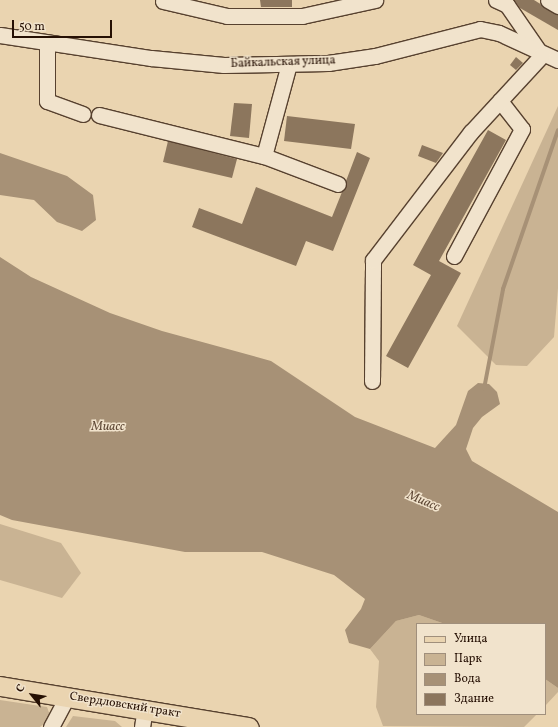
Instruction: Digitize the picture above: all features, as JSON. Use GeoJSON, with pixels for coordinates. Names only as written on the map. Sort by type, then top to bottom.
{"type":"FeatureCollection","features":[{"type":"Feature","properties":{"kind":"main road","name":"Свердловский тракт"},"geometry":{"type":"LineString","coordinates":[[0,686],[145,708],[250,727]]}},
{"type":"Feature","properties":{"kind":"street"},"geometry":{"type":"LineString","coordinates":[[163,1],[227,16],[302,16],[375,0]]}},
{"type":"Feature","properties":{"kind":"street"},"geometry":{"type":"LineString","coordinates":[[372,381],[373,260],[471,132],[542,54],[507,5],[496,0]]}},
{"type":"Feature","properties":{"kind":"street"},"geometry":{"type":"LineString","coordinates":[[548,0],[558,6]]}},
{"type":"Feature","properties":{"kind":"street","name":"Байкальская улица"},"geometry":{"type":"LineString","coordinates":[[0,35],[47,43],[224,65],[328,63],[375,56],[480,30],[499,33],[542,54],[558,60]]}},
{"type":"Feature","properties":{"kind":"street"},"geometry":{"type":"LineString","coordinates":[[47,43],[47,101],[83,114]]}},
{"type":"Feature","properties":{"kind":"street"},"geometry":{"type":"LineString","coordinates":[[264,156],[289,64]]}},
{"type":"Feature","properties":{"kind":"street"},"geometry":{"type":"LineString","coordinates":[[454,256],[522,129],[500,101]]}},
{"type":"Feature","properties":{"kind":"street"},"geometry":{"type":"LineString","coordinates":[[99,115],[264,156],[338,184]]}},
{"type":"Feature","properties":{"kind":"street"},"geometry":{"type":"LineString","coordinates":[[50,727],[68,697]]}},
{"type":"Feature","properties":{"kind":"street"},"geometry":{"type":"LineString","coordinates":[[142,727],[145,708]]}},
{"type":"Feature","properties":{"kind":"green space"},"geometry":{"type":"Polygon","coordinates":[[[558,106],[558,288],[554,337],[527,366],[496,365],[457,326],[558,106]]]}},
{"type":"Feature","properties":{"kind":"green space"},"geometry":{"type":"Polygon","coordinates":[[[0,524],[61,543],[81,573],[62,598],[0,580],[0,524]]]}},
{"type":"Feature","properties":{"kind":"green space"},"geometry":{"type":"Polygon","coordinates":[[[419,615],[442,623],[416,623],[416,715],[536,715],[524,727],[383,726],[376,707],[379,661],[370,649],[396,621],[419,615]]]}},
{"type":"Feature","properties":{"kind":"green space"},"geometry":{"type":"Polygon","coordinates":[[[546,680],[558,688],[558,692],[546,705],[546,680]]]}},
{"type":"Feature","properties":{"kind":"green space"},"geometry":{"type":"Polygon","coordinates":[[[0,700],[47,707],[51,718],[40,727],[0,727],[0,700]]]}},
{"type":"Feature","properties":{"kind":"green space"},"geometry":{"type":"Polygon","coordinates":[[[73,716],[115,721],[122,727],[66,727],[73,716]]]}},
{"type":"Feature","properties":{"kind":"water"},"geometry":{"type":"Polygon","coordinates":[[[0,153],[67,176],[93,195],[96,220],[82,231],[57,222],[34,200],[0,195],[0,153]]]}},
{"type":"Feature","properties":{"kind":"water","name":"Миасс"},"geometry":{"type":"Polygon","coordinates":[[[0,257],[31,277],[110,313],[162,331],[271,361],[355,417],[435,448],[456,425],[468,391],[478,383],[489,384],[497,392],[500,404],[482,417],[473,428],[466,449],[472,461],[558,512],[558,688],[546,680],[546,623],[442,623],[419,615],[396,621],[370,649],[349,643],[345,630],[361,609],[365,599],[334,575],[262,552],[185,552],[12,520],[0,515],[0,257]]]}},
{"type":"Feature","properties":{"kind":"building"},"geometry":{"type":"Polygon","coordinates":[[[260,0],[292,0],[292,7],[261,7],[260,0]]]}},
{"type":"Feature","properties":{"kind":"building"},"geometry":{"type":"Polygon","coordinates":[[[514,0],[534,0],[558,15],[558,30],[520,8],[514,0]]]}},
{"type":"Feature","properties":{"kind":"building"},"geometry":{"type":"Polygon","coordinates":[[[516,57],[523,63],[516,70],[510,65],[516,57]]]}},
{"type":"Feature","properties":{"kind":"building"},"geometry":{"type":"Polygon","coordinates":[[[234,103],[252,104],[249,138],[230,136],[234,103]]]}},
{"type":"Feature","properties":{"kind":"building"},"geometry":{"type":"Polygon","coordinates":[[[287,116],[355,124],[351,149],[284,141],[287,116]]]}},
{"type":"Feature","properties":{"kind":"building"},"geometry":{"type":"Polygon","coordinates":[[[488,130],[506,140],[439,261],[461,273],[408,368],[386,356],[431,275],[413,265],[488,130]]]}},
{"type":"Feature","properties":{"kind":"building"},"geometry":{"type":"Polygon","coordinates":[[[168,141],[237,159],[232,178],[163,162],[168,141]]]}},
{"type":"Feature","properties":{"kind":"building"},"geometry":{"type":"Polygon","coordinates":[[[422,145],[443,153],[436,163],[418,156],[422,145]]]}},
{"type":"Feature","properties":{"kind":"building"},"geometry":{"type":"Polygon","coordinates":[[[357,152],[370,158],[333,251],[306,241],[296,266],[192,227],[199,208],[242,224],[256,187],[332,217],[342,192],[346,188],[346,181],[357,152]]]}},
{"type":"Feature","properties":{"kind":"waterway"},"geometry":{"type":"LineString","coordinates":[[484,389],[503,289],[558,130]]}}]}
